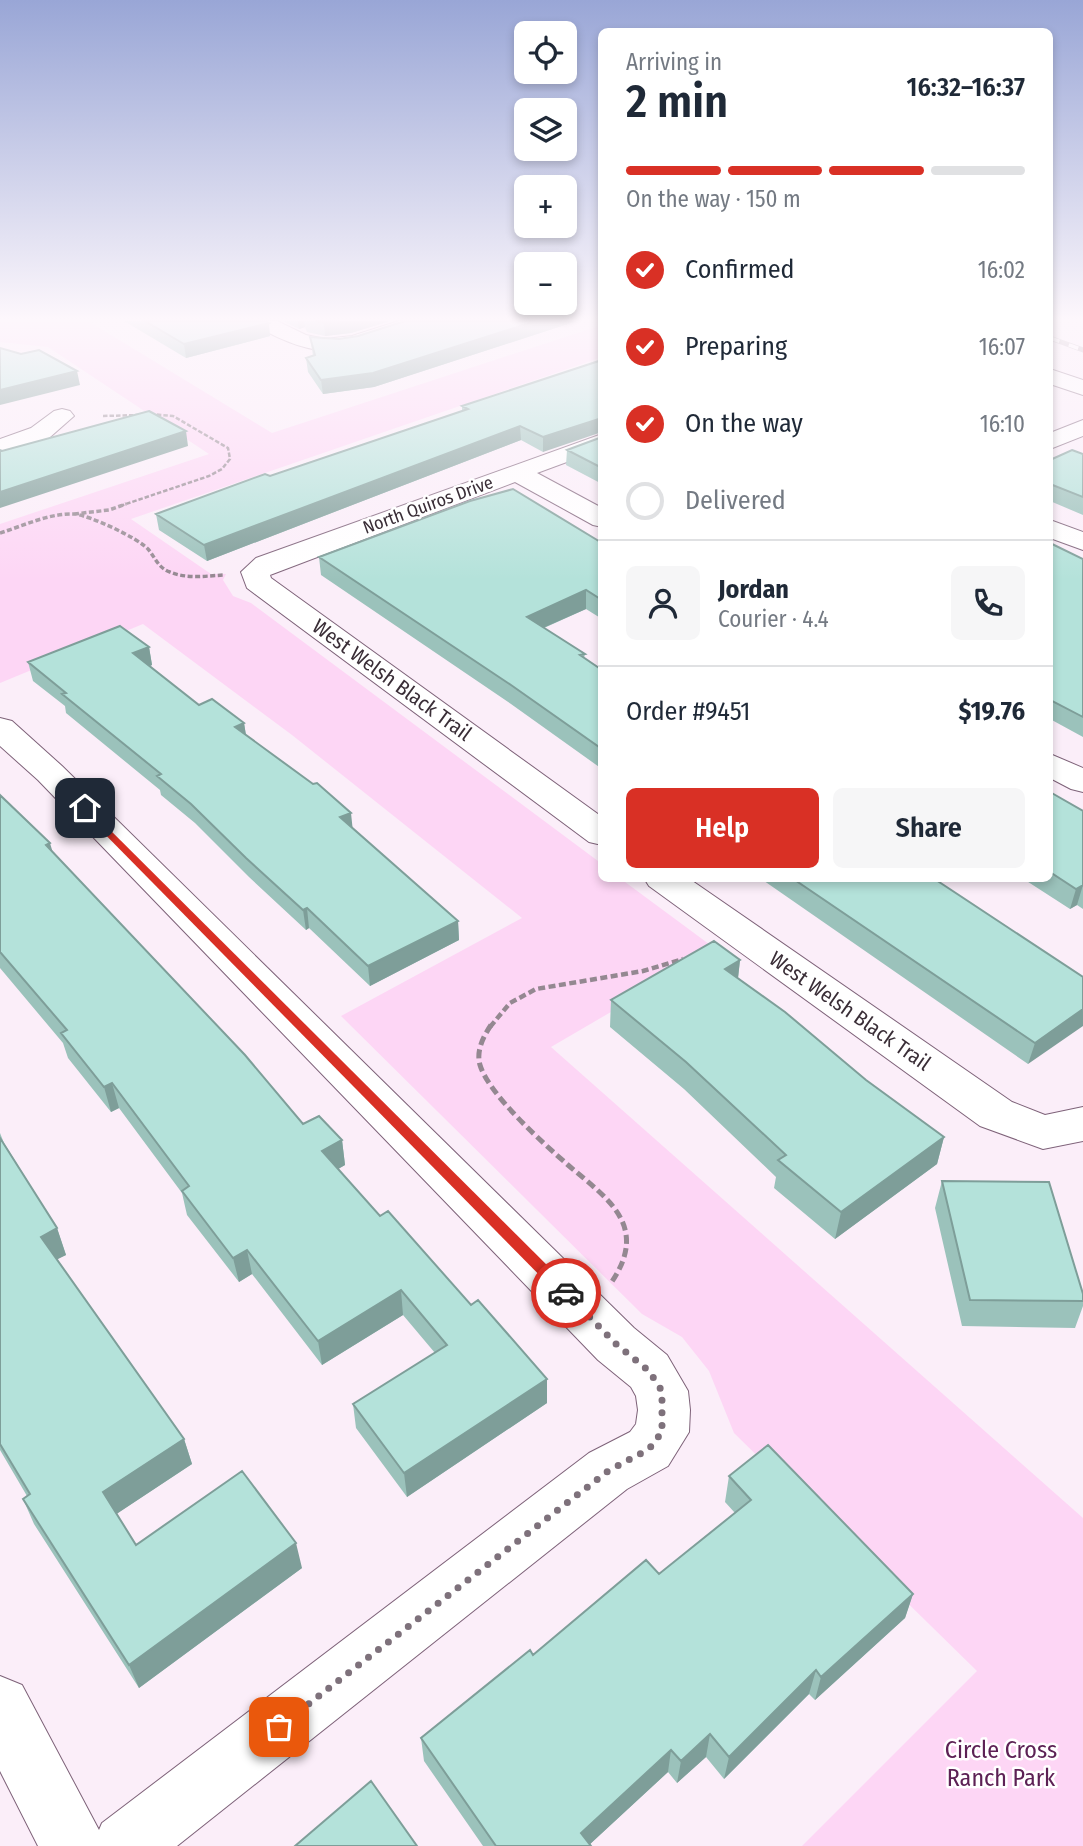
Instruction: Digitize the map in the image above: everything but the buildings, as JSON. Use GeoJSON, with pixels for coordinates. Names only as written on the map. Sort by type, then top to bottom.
{"type":"FeatureCollection","features":[{"type":"Feature","properties":{"kind":"street"},"geometry":{"type":"LineString","coordinates":[[0,447],[40,433],[62,416]]}},
{"type":"Feature","properties":{"kind":"street"},"geometry":{"type":"LineString","coordinates":[[1053,441],[1083,427]]}},
{"type":"Feature","properties":{"kind":"street","name":"North Quiros Drive"},"geometry":{"type":"LineString","coordinates":[[243,574],[598,442]]}},
{"type":"Feature","properties":{"kind":"street"},"geometry":{"type":"LineString","coordinates":[[518,472],[598,517]]}},
{"type":"Feature","properties":{"kind":"street"},"geometry":{"type":"LineString","coordinates":[[1053,529],[1083,542]]}},
{"type":"Feature","properties":{"kind":"street","name":"West Welsh Black Trail"},"geometry":{"type":"LineString","coordinates":[[243,574],[598,831]]}},
{"type":"Feature","properties":{"kind":"street"},"geometry":{"type":"LineString","coordinates":[[0,728],[50,773],[616,1344],[649,1371],[662,1391],[662,1432],[649,1449],[608,1471],[125,1846]]}},
{"type":"Feature","properties":{"kind":"street"},"geometry":{"type":"LineString","coordinates":[[1053,766],[1083,782]]}},
{"type":"Feature","properties":{"kind":"street","name":"West Welsh Black Trail"},"geometry":{"type":"LineString","coordinates":[[668,882],[996,1114],[1063,1128]]}},
{"type":"Feature","properties":{"kind":"street"},"geometry":{"type":"LineString","coordinates":[[0,1707],[73,1846]]}},
{"type":"Feature","properties":{"kind":"path"},"geometry":{"type":"LineString","coordinates":[[0,533],[50,517],[109,510],[219,472],[230,460],[228,448],[173,416],[154,413],[103,416]]}},
{"type":"Feature","properties":{"kind":"path"},"geometry":{"type":"LineString","coordinates":[[74,514],[89,517],[150,549],[157,564],[165,569],[188,575],[243,574]]}},
{"type":"Feature","properties":{"kind":"path"},"geometry":{"type":"LineString","coordinates":[[605,1290],[618,1274],[625,1256],[619,1213],[603,1193],[569,1165],[494,1087],[480,1068],[483,1036],[517,998],[541,989],[637,972],[691,955]]}},
{"type":"Feature","properties":{"kind":"green space","name":"Circle Cross Ranch Park"},"geometry":{"type":"Polygon","coordinates":[[[139,407],[230,407],[272,433],[351,407],[456,407],[131,519],[211,574],[226,574],[223,580],[233,596],[251,603],[598,861],[598,882],[625,882],[717,950],[551,1047],[1083,1518],[1083,1846],[802,1846],[977,1671],[734,1433],[709,1371],[682,1337],[642,1314],[341,1016],[522,918],[292,735],[143,624],[0,683],[0,524],[209,454],[139,407]]]}},
{"type":"Feature","properties":{"kind":"way so far"},"geometry":{"type":"LineString","coordinates":[[279,1727],[608,1471],[649,1449],[662,1432],[662,1391],[649,1371],[616,1344],[566,1293]]}},
{"type":"Feature","properties":{"kind":"route"},"geometry":{"type":"LineString","coordinates":[[85,808],[566,1293]]}}]}
